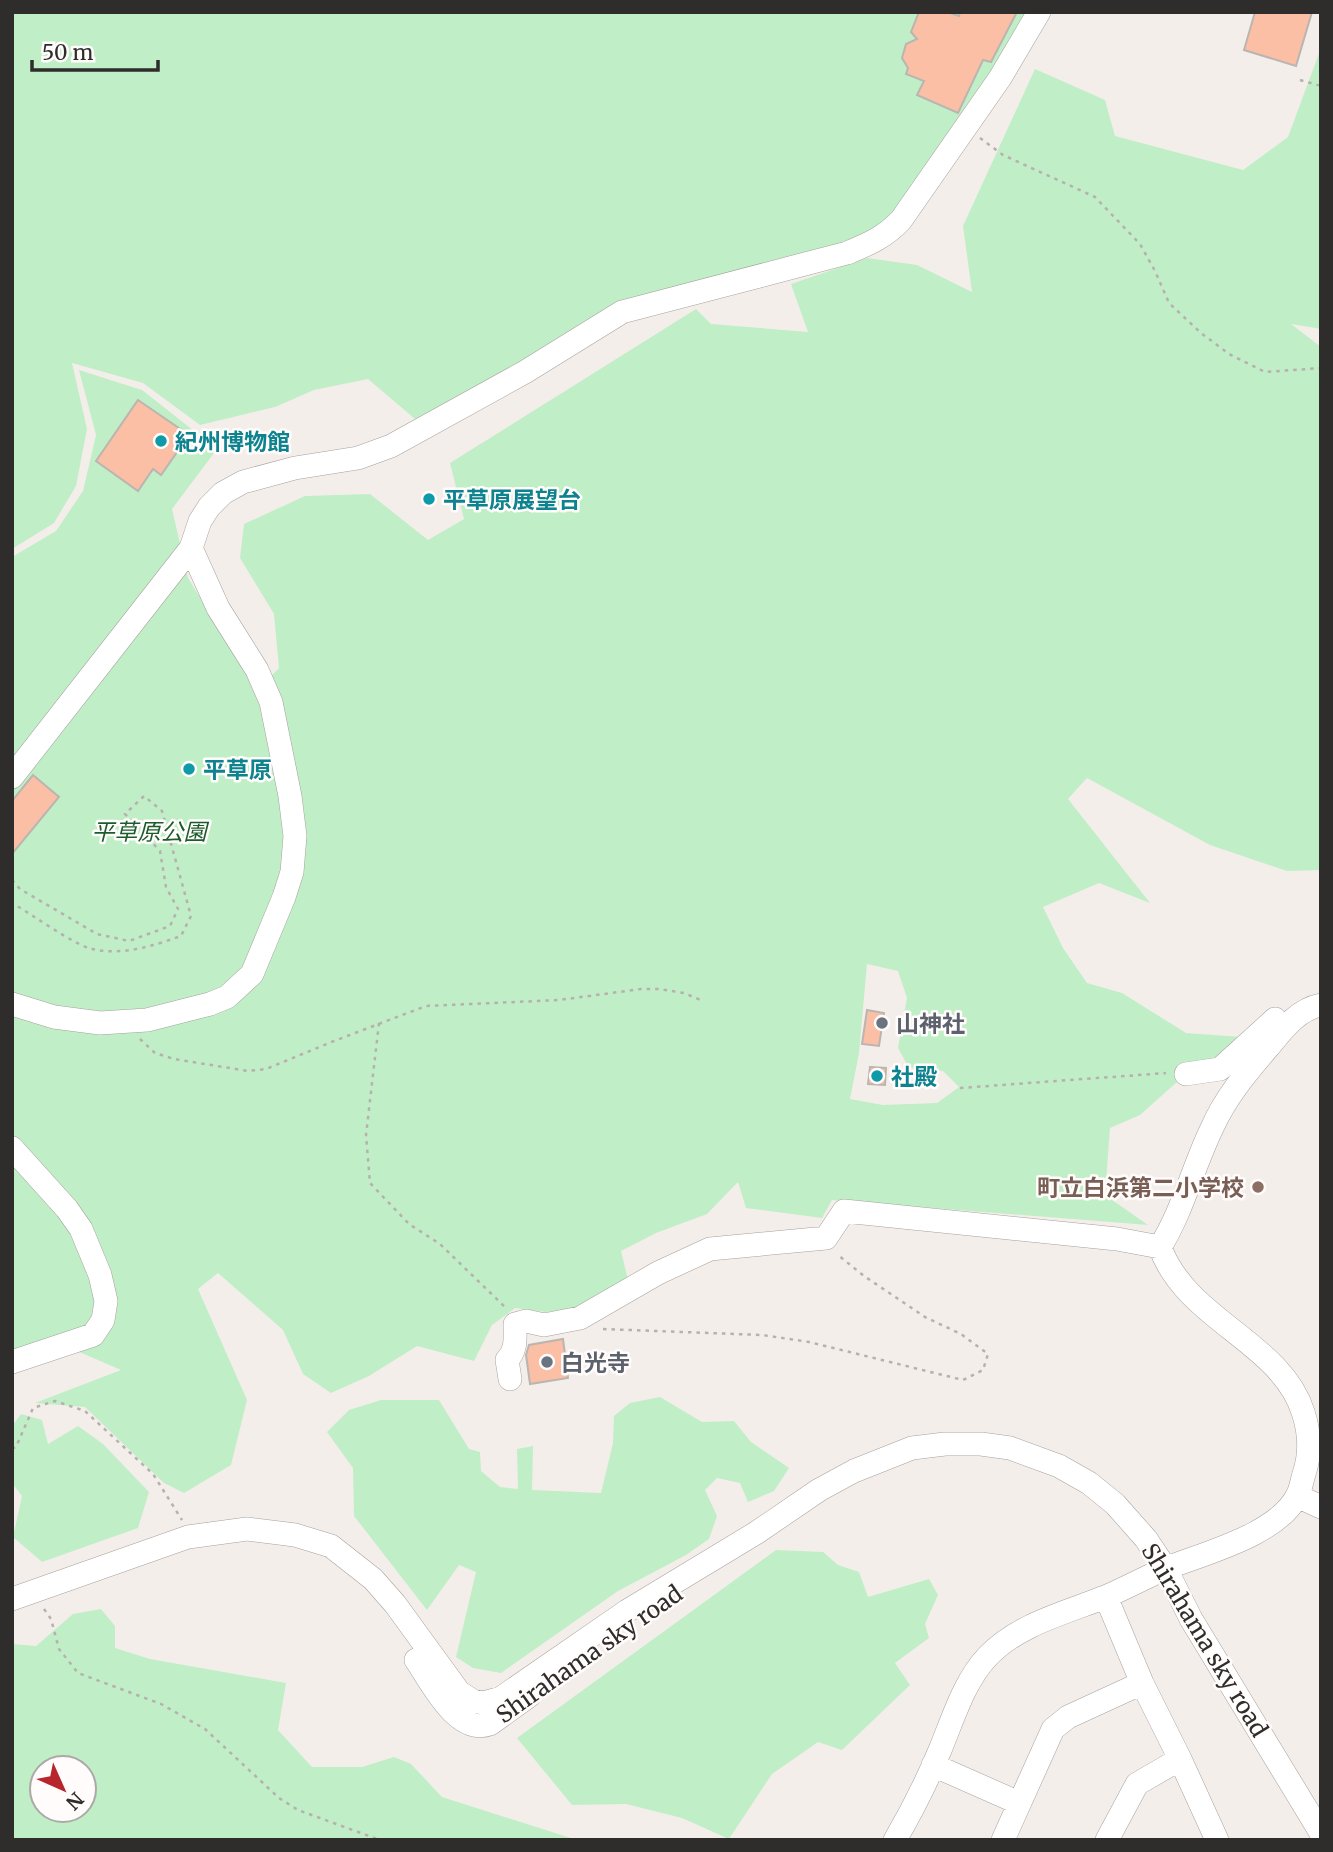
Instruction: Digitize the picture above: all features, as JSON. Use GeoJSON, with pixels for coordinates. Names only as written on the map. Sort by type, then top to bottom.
{"type":"FeatureCollection","features":[{"type":"Feature","properties":{"kind":"street"},"geometry":{"type":"LineString","coordinates":[[12,777],[191,548],[200,521],[223,493],[243,482],[295,468],[358,458],[391,446],[525,372],[622,312],[847,253],[877,241],[889,233],[901,219],[1000,78],[1039,12]]}},
{"type":"Feature","properties":{"kind":"street"},"geometry":{"type":"LineString","coordinates":[[12,1004],[76,1021],[122,1023],[192,1010],[227,997],[251,974],[292,872],[295,835],[271,702],[257,670],[218,608],[191,548]]}},
{"type":"Feature","properties":{"kind":"street"},"geometry":{"type":"LineString","coordinates":[[1186,1074],[1220,1069],[1293,1004],[1299,1003],[1313,1013]]}},
{"type":"Feature","properties":{"kind":"street"},"geometry":{"type":"LineString","coordinates":[[1160,1247],[1177,1216],[1224,1103],[1243,1076],[1282,1031],[1297,1016],[1313,1013]]}},
{"type":"Feature","properties":{"kind":"street"},"geometry":{"type":"LineString","coordinates":[[12,1148],[67,1209],[81,1229],[100,1275],[106,1301],[103,1321],[93,1335],[12,1362]]}},
{"type":"Feature","properties":{"kind":"street"},"geometry":{"type":"LineString","coordinates":[[510,1379],[507,1360],[513,1354],[515,1345],[515,1324],[526,1321],[544,1325],[580,1318],[658,1273],[710,1249],[826,1238],[844,1211],[1117,1239],[1160,1247]]}},
{"type":"Feature","properties":{"kind":"street"},"geometry":{"type":"LineString","coordinates":[[895,1840],[933,1765],[958,1705],[987,1657],[1014,1635],[1032,1625],[1249,1537],[1276,1520],[1297,1496],[1310,1447],[1303,1410],[1294,1391],[1278,1371],[1248,1343],[1190,1296],[1174,1276],[1160,1247]]}},
{"type":"Feature","properties":{"kind":"street","name":"Shirahama sky road"},"geometry":{"type":"LineString","coordinates":[[23,1596],[188,1537],[247,1529],[278,1534],[308,1548],[347,1572],[378,1605],[451,1710],[468,1724],[483,1726],[510,1710],[725,1559],[756,1533],[819,1490],[888,1456],[912,1448],[981,1444],[1010,1448],[1035,1456],[1089,1483],[1115,1504],[1146,1539],[1166,1569],[1191,1619],[1321,1833]]}},
{"type":"Feature","properties":{"kind":"street"},"geometry":{"type":"LineString","coordinates":[[1297,1496],[1321,1507]]}},
{"type":"Feature","properties":{"kind":"street"},"geometry":{"type":"LineString","coordinates":[[1106,1597],[1142,1683],[1217,1840]]}},
{"type":"Feature","properties":{"kind":"street"},"geometry":{"type":"LineString","coordinates":[[1003,1840],[1053,1729],[1068,1717],[1142,1683]]}},
{"type":"Feature","properties":{"kind":"street"},"geometry":{"type":"LineString","coordinates":[[1107,1840],[1137,1784],[1180,1759]]}},
{"type":"Feature","properties":{"kind":"street"},"geometry":{"type":"LineString","coordinates":[[933,1765],[1019,1803]]}},
{"type":"Feature","properties":{"kind":"path"},"geometry":{"type":"LineString","coordinates":[[1300,80],[1321,86]]}},
{"type":"Feature","properties":{"kind":"path"},"geometry":{"type":"LineString","coordinates":[[966,127],[1003,155],[1095,197],[1140,244],[1169,303],[1201,333],[1229,354],[1265,372],[1321,368]]}},
{"type":"Feature","properties":{"kind":"path"},"geometry":{"type":"LineString","coordinates":[[12,880],[20,889],[97,934],[129,941],[170,926],[178,909],[166,887],[160,851],[125,814],[144,796],[162,811],[191,916],[181,936],[152,946],[109,952],[86,948],[17,906],[12,907]]}},
{"type":"Feature","properties":{"kind":"path"},"geometry":{"type":"LineString","coordinates":[[122,1023],[155,1053],[174,1059],[248,1071],[266,1069],[426,1006],[559,1000],[641,989],[684,993],[703,1001]]}},
{"type":"Feature","properties":{"kind":"path"},"geometry":{"type":"LineString","coordinates":[[379,1023],[366,1135],[370,1183],[409,1224],[440,1244],[491,1293]]}},
{"type":"Feature","properties":{"kind":"path"},"geometry":{"type":"LineString","coordinates":[[960,1088],[1160,1073]]}},
{"type":"Feature","properties":{"kind":"path"},"geometry":{"type":"LineString","coordinates":[[598,1329],[774,1337],[809,1342],[963,1380],[983,1370],[988,1354],[961,1334],[925,1317],[864,1276],[833,1251],[826,1238]]}},
{"type":"Feature","properties":{"kind":"path"},"geometry":{"type":"LineString","coordinates":[[12,1448],[16,1447],[33,1408],[54,1401],[85,1411],[153,1474],[181,1514],[188,1537]]}},
{"type":"Feature","properties":{"kind":"path"},"geometry":{"type":"LineString","coordinates":[[23,1596],[51,1619],[59,1650],[78,1673],[160,1704],[205,1729],[279,1798],[298,1810],[380,1840]]}},
{"type":"Feature","properties":{"kind":"green space"},"geometry":{"type":"Polygon","coordinates":[[[12,12],[1026,12],[982,89],[891,218],[850,244],[612,312],[415,419],[368,379],[314,390],[275,407],[200,425],[143,383],[72,363],[87,429],[76,486],[54,523],[12,549],[12,12]]]}},
{"type":"Feature","properties":{"kind":"green space","name":"平草原公園"},"geometry":{"type":"Polygon","coordinates":[[[1321,48],[1321,329],[1291,324],[1321,347],[1321,870],[1287,871],[1210,845],[1087,778],[1068,799],[1150,903],[1099,883],[1043,907],[1063,948],[1087,983],[1122,993],[1186,1033],[1255,1038],[1186,1074],[1140,1115],[1110,1128],[1105,1195],[1148,1225],[832,1200],[822,1218],[746,1208],[738,1182],[707,1214],[656,1233],[621,1251],[628,1280],[577,1308],[546,1312],[515,1308],[492,1325],[474,1361],[417,1346],[369,1376],[331,1393],[303,1374],[283,1330],[218,1273],[198,1289],[247,1400],[231,1465],[184,1493],[164,1483],[85,1407],[35,1403],[121,1370],[63,1345],[12,1354],[12,557],[56,531],[83,491],[96,435],[79,370],[142,390],[217,449],[172,509],[188,578],[257,690],[279,668],[274,614],[240,558],[244,524],[305,496],[370,494],[428,540],[464,519],[450,463],[696,309],[711,324],[808,332],[791,284],[867,258],[917,265],[972,292],[963,226],[1035,69],[1105,100],[1115,136],[1243,170],[1288,137],[1321,48]],[[867,964],[859,1053],[850,1099],[883,1105],[937,1103],[959,1087],[943,1071],[909,1068],[898,1048],[907,998],[898,971],[867,964]]]}},
{"type":"Feature","properties":{"kind":"green space"},"geometry":{"type":"Polygon","coordinates":[[[660,1397],[702,1422],[734,1421],[751,1442],[789,1468],[774,1491],[748,1502],[740,1483],[717,1478],[705,1490],[717,1516],[709,1539],[686,1555],[618,1591],[501,1673],[473,1668],[456,1657],[476,1572],[459,1565],[427,1610],[354,1516],[353,1468],[327,1432],[349,1410],[381,1400],[439,1400],[469,1449],[480,1452],[481,1471],[500,1487],[518,1489],[517,1449],[533,1446],[532,1490],[601,1493],[613,1443],[614,1416],[630,1403],[660,1397]]]}},
{"type":"Feature","properties":{"kind":"green space"},"geometry":{"type":"Polygon","coordinates":[[[21,1414],[42,1420],[48,1444],[78,1426],[103,1444],[149,1492],[138,1528],[42,1562],[13,1537],[22,1496],[12,1483],[12,1426],[21,1414]]]}},
{"type":"Feature","properties":{"kind":"green space"},"geometry":{"type":"Polygon","coordinates":[[[776,1550],[823,1552],[838,1565],[859,1572],[868,1597],[929,1579],[938,1595],[925,1624],[929,1638],[895,1663],[910,1685],[842,1750],[818,1742],[772,1774],[729,1839],[682,1818],[626,1804],[572,1805],[517,1738],[776,1550]]]}},
{"type":"Feature","properties":{"kind":"green space"},"geometry":{"type":"Polygon","coordinates":[[[101,1609],[115,1626],[115,1648],[150,1659],[286,1683],[278,1730],[312,1767],[362,1767],[394,1757],[411,1764],[442,1797],[577,1840],[12,1840],[12,1644],[36,1646],[73,1614],[101,1609]]]}},
{"type":"Feature","properties":{"kind":"building"},"geometry":{"type":"Polygon","coordinates":[[[919,12],[947,12],[959,16],[960,12],[1017,12],[991,62],[983,60],[958,113],[917,95],[924,81],[906,74],[908,68],[902,58],[906,44],[917,39],[911,32],[919,12]]]}},
{"type":"Feature","properties":{"kind":"building"},"geometry":{"type":"Polygon","coordinates":[[[1255,12],[1312,12],[1296,66],[1244,50],[1255,12]]]}},
{"type":"Feature","properties":{"kind":"building"},"geometry":{"type":"Polygon","coordinates":[[[138,400],[189,435],[161,475],[153,469],[138,491],[96,461],[138,400]]]}},
{"type":"Feature","properties":{"kind":"building"},"geometry":{"type":"Polygon","coordinates":[[[33,775],[59,797],[12,854],[12,801],[33,775]]]}},
{"type":"Feature","properties":{"kind":"building"},"geometry":{"type":"Polygon","coordinates":[[[867,1010],[884,1013],[879,1046],[862,1044],[867,1010]]]}},
{"type":"Feature","properties":{"kind":"building","name":"社殿"},"geometry":{"type":"Polygon","coordinates":[[[870,1067],[886,1068],[885,1085],[868,1084],[870,1067]]]}},
{"type":"Feature","properties":{"kind":"building","name":"白光寺"},"geometry":{"type":"Polygon","coordinates":[[[563,1339],[568,1378],[530,1384],[526,1355],[529,1345],[563,1339]]]}},
{"type":"Feature","properties":{"kind":"place","name":"紀州博物館"},"geometry":{"type":"Point","coordinates":[161,441]}},
{"type":"Feature","properties":{"kind":"place","name":"平草原展望台"},"geometry":{"type":"Point","coordinates":[429,499]}},
{"type":"Feature","properties":{"kind":"place","name":"平草原"},"geometry":{"type":"Point","coordinates":[189,769]}},
{"type":"Feature","properties":{"kind":"place","name":"山神社"},"geometry":{"type":"Point","coordinates":[882,1023]}},
{"type":"Feature","properties":{"kind":"place","name":"社殿"},"geometry":{"type":"Point","coordinates":[877,1076]}},
{"type":"Feature","properties":{"kind":"place","name":"町立白浜第二小学校"},"geometry":{"type":"Point","coordinates":[1258,1187]}},
{"type":"Feature","properties":{"kind":"place","name":"白光寺"},"geometry":{"type":"Point","coordinates":[547,1362]}}]}
